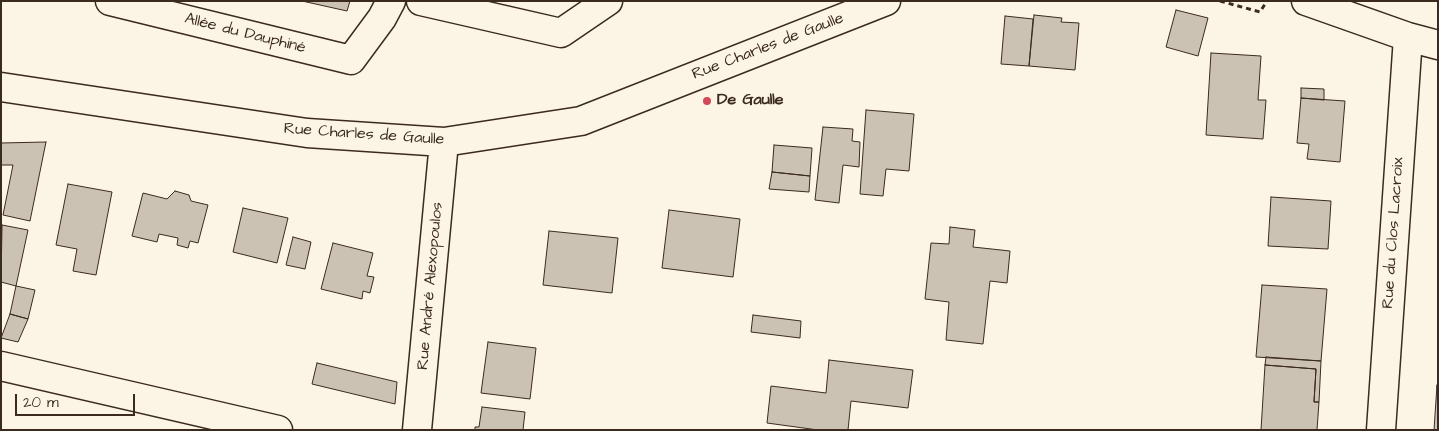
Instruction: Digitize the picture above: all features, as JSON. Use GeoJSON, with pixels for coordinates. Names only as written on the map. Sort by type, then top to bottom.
{"type":"FeatureCollection","features":[{"type":"Feature","properties":{"kind":"street","name":"Allée du Dauphiné"},"geometry":{"type":"LineString","coordinates":[[110,1],[351,60],[382,18],[391,1]]}},
{"type":"Feature","properties":{"kind":"street"},"geometry":{"type":"LineString","coordinates":[[421,1],[561,33],[608,1]]}},
{"type":"Feature","properties":{"kind":"street","name":"Rue Charles de Gaulle"},"geometry":{"type":"LineString","coordinates":[[1,87],[308,133],[444,142],[582,121],[886,1]]}},
{"type":"Feature","properties":{"kind":"street"},"geometry":{"type":"LineString","coordinates":[[1306,1],[1408,37],[1438,45]]}},
{"type":"Feature","properties":{"kind":"street","name":"Rue du Clos Lacroix"},"geometry":{"type":"LineString","coordinates":[[1381,430],[1408,37]]}},
{"type":"Feature","properties":{"kind":"street","name":"Rue André Alexopoulos"},"geometry":{"type":"LineString","coordinates":[[417,430],[444,142]]}},
{"type":"Feature","properties":{"kind":"street"},"geometry":{"type":"LineString","coordinates":[[1,366],[278,430]]}},
{"type":"Feature","properties":{"kind":"path"},"geometry":{"type":"LineString","coordinates":[[1220,1],[1260,12],[1267,1]]}},
{"type":"Feature","properties":{"kind":"building"},"geometry":{"type":"Polygon","coordinates":[[[302,1],[350,1],[347,11],[302,1]]]}},
{"type":"Feature","properties":{"kind":"building"},"geometry":{"type":"Polygon","coordinates":[[[1176,10],[1208,18],[1198,56],[1166,47],[1176,10]]]}},
{"type":"Feature","properties":{"kind":"building"},"geometry":{"type":"Polygon","coordinates":[[[1034,15],[1062,18],[1061,22],[1079,23],[1075,70],[1029,66],[1034,15]]]}},
{"type":"Feature","properties":{"kind":"building"},"geometry":{"type":"Polygon","coordinates":[[[1005,16],[1033,19],[1029,66],[1001,64],[1005,16]]]}},
{"type":"Feature","properties":{"kind":"building"},"geometry":{"type":"Polygon","coordinates":[[[1211,53],[1261,56],[1258,100],[1266,100],[1263,139],[1206,135],[1211,53]]]}},
{"type":"Feature","properties":{"kind":"building"},"geometry":{"type":"Polygon","coordinates":[[[1301,88],[1324,89],[1324,100],[1301,98],[1301,88]]]}},
{"type":"Feature","properties":{"kind":"building"},"geometry":{"type":"Polygon","coordinates":[[[1301,98],[1345,101],[1340,162],[1307,159],[1309,144],[1297,143],[1301,98]]]}},
{"type":"Feature","properties":{"kind":"building"},"geometry":{"type":"Polygon","coordinates":[[[866,110],[914,114],[909,171],[886,169],[883,196],[860,194],[866,110]]]}},
{"type":"Feature","properties":{"kind":"building"},"geometry":{"type":"Polygon","coordinates":[[[823,127],[853,129],[852,141],[860,142],[859,167],[843,165],[839,203],[815,200],[823,127]]]}},
{"type":"Feature","properties":{"kind":"building"},"geometry":{"type":"Polygon","coordinates":[[[46,142],[30,221],[3,215],[13,165],[1,165],[1,143],[46,142]]]}},
{"type":"Feature","properties":{"kind":"building"},"geometry":{"type":"Polygon","coordinates":[[[774,145],[812,148],[810,176],[772,172],[774,145]]]}},
{"type":"Feature","properties":{"kind":"building"},"geometry":{"type":"Polygon","coordinates":[[[772,172],[810,176],[809,192],[769,189],[772,172]]]}},
{"type":"Feature","properties":{"kind":"building"},"geometry":{"type":"Polygon","coordinates":[[[68,184],[112,192],[96,275],[73,271],[77,249],[56,245],[68,184]]]}},
{"type":"Feature","properties":{"kind":"building"},"geometry":{"type":"Polygon","coordinates":[[[175,191],[189,195],[191,201],[208,205],[198,243],[190,241],[188,248],[177,245],[178,238],[159,234],[157,242],[132,236],[143,193],[167,199],[175,191]]]}},
{"type":"Feature","properties":{"kind":"building"},"geometry":{"type":"Polygon","coordinates":[[[1271,197],[1331,201],[1328,249],[1268,246],[1271,197]]]}},
{"type":"Feature","properties":{"kind":"building"},"geometry":{"type":"Polygon","coordinates":[[[243,208],[288,218],[277,263],[233,252],[243,208]]]}},
{"type":"Feature","properties":{"kind":"building"},"geometry":{"type":"Polygon","coordinates":[[[669,210],[740,219],[733,277],[662,268],[669,210]]]}},
{"type":"Feature","properties":{"kind":"building"},"geometry":{"type":"Polygon","coordinates":[[[2,225],[28,230],[16,286],[1,282],[2,225]]]}},
{"type":"Feature","properties":{"kind":"building"},"geometry":{"type":"Polygon","coordinates":[[[950,227],[975,230],[973,247],[1010,251],[1007,283],[990,281],[983,344],[946,340],[949,302],[925,299],[931,243],[949,244],[950,227]]]}},
{"type":"Feature","properties":{"kind":"building"},"geometry":{"type":"Polygon","coordinates":[[[549,231],[618,238],[612,293],[543,285],[549,231]]]}},
{"type":"Feature","properties":{"kind":"building"},"geometry":{"type":"Polygon","coordinates":[[[293,237],[311,242],[305,269],[286,265],[293,237]]]}},
{"type":"Feature","properties":{"kind":"building"},"geometry":{"type":"Polygon","coordinates":[[[333,243],[373,253],[367,276],[374,277],[370,293],[363,291],[362,299],[321,289],[333,243]]]}},
{"type":"Feature","properties":{"kind":"building"},"geometry":{"type":"Polygon","coordinates":[[[1262,285],[1327,289],[1321,361],[1256,357],[1262,285]]]}},
{"type":"Feature","properties":{"kind":"building"},"geometry":{"type":"Polygon","coordinates":[[[16,286],[35,290],[28,319],[10,314],[16,286]]]}},
{"type":"Feature","properties":{"kind":"building"},"geometry":{"type":"Polygon","coordinates":[[[10,314],[28,319],[18,342],[1,338],[10,314]]]}},
{"type":"Feature","properties":{"kind":"building"},"geometry":{"type":"Polygon","coordinates":[[[753,315],[801,321],[800,338],[751,332],[753,315]]]}},
{"type":"Feature","properties":{"kind":"building"},"geometry":{"type":"Polygon","coordinates":[[[488,342],[536,348],[530,399],[481,393],[488,342]]]}},
{"type":"Feature","properties":{"kind":"building"},"geometry":{"type":"Polygon","coordinates":[[[1266,357],[1321,361],[1319,402],[1314,402],[1316,369],[1265,365],[1266,357]]]}},
{"type":"Feature","properties":{"kind":"building"},"geometry":{"type":"Polygon","coordinates":[[[829,360],[913,370],[908,408],[851,401],[848,430],[818,430],[767,423],[771,386],[826,393],[829,360]]]}},
{"type":"Feature","properties":{"kind":"building"},"geometry":{"type":"Polygon","coordinates":[[[317,363],[397,382],[395,404],[312,384],[317,363]]]}},
{"type":"Feature","properties":{"kind":"building"},"geometry":{"type":"Polygon","coordinates":[[[1265,365],[1316,369],[1314,402],[1319,402],[1317,430],[1261,430],[1265,365]]]}},
{"type":"Feature","properties":{"kind":"building"},"geometry":{"type":"Polygon","coordinates":[[[1437,385],[1438,430],[1434,430],[1437,385]]]}},
{"type":"Feature","properties":{"kind":"building"},"geometry":{"type":"Polygon","coordinates":[[[482,407],[525,412],[523,430],[475,430],[475,427],[479,427],[482,407]]]}},
{"type":"Feature","properties":{"kind":"place","name":"De Gaulle"},"geometry":{"type":"Point","coordinates":[707,101]}}]}
